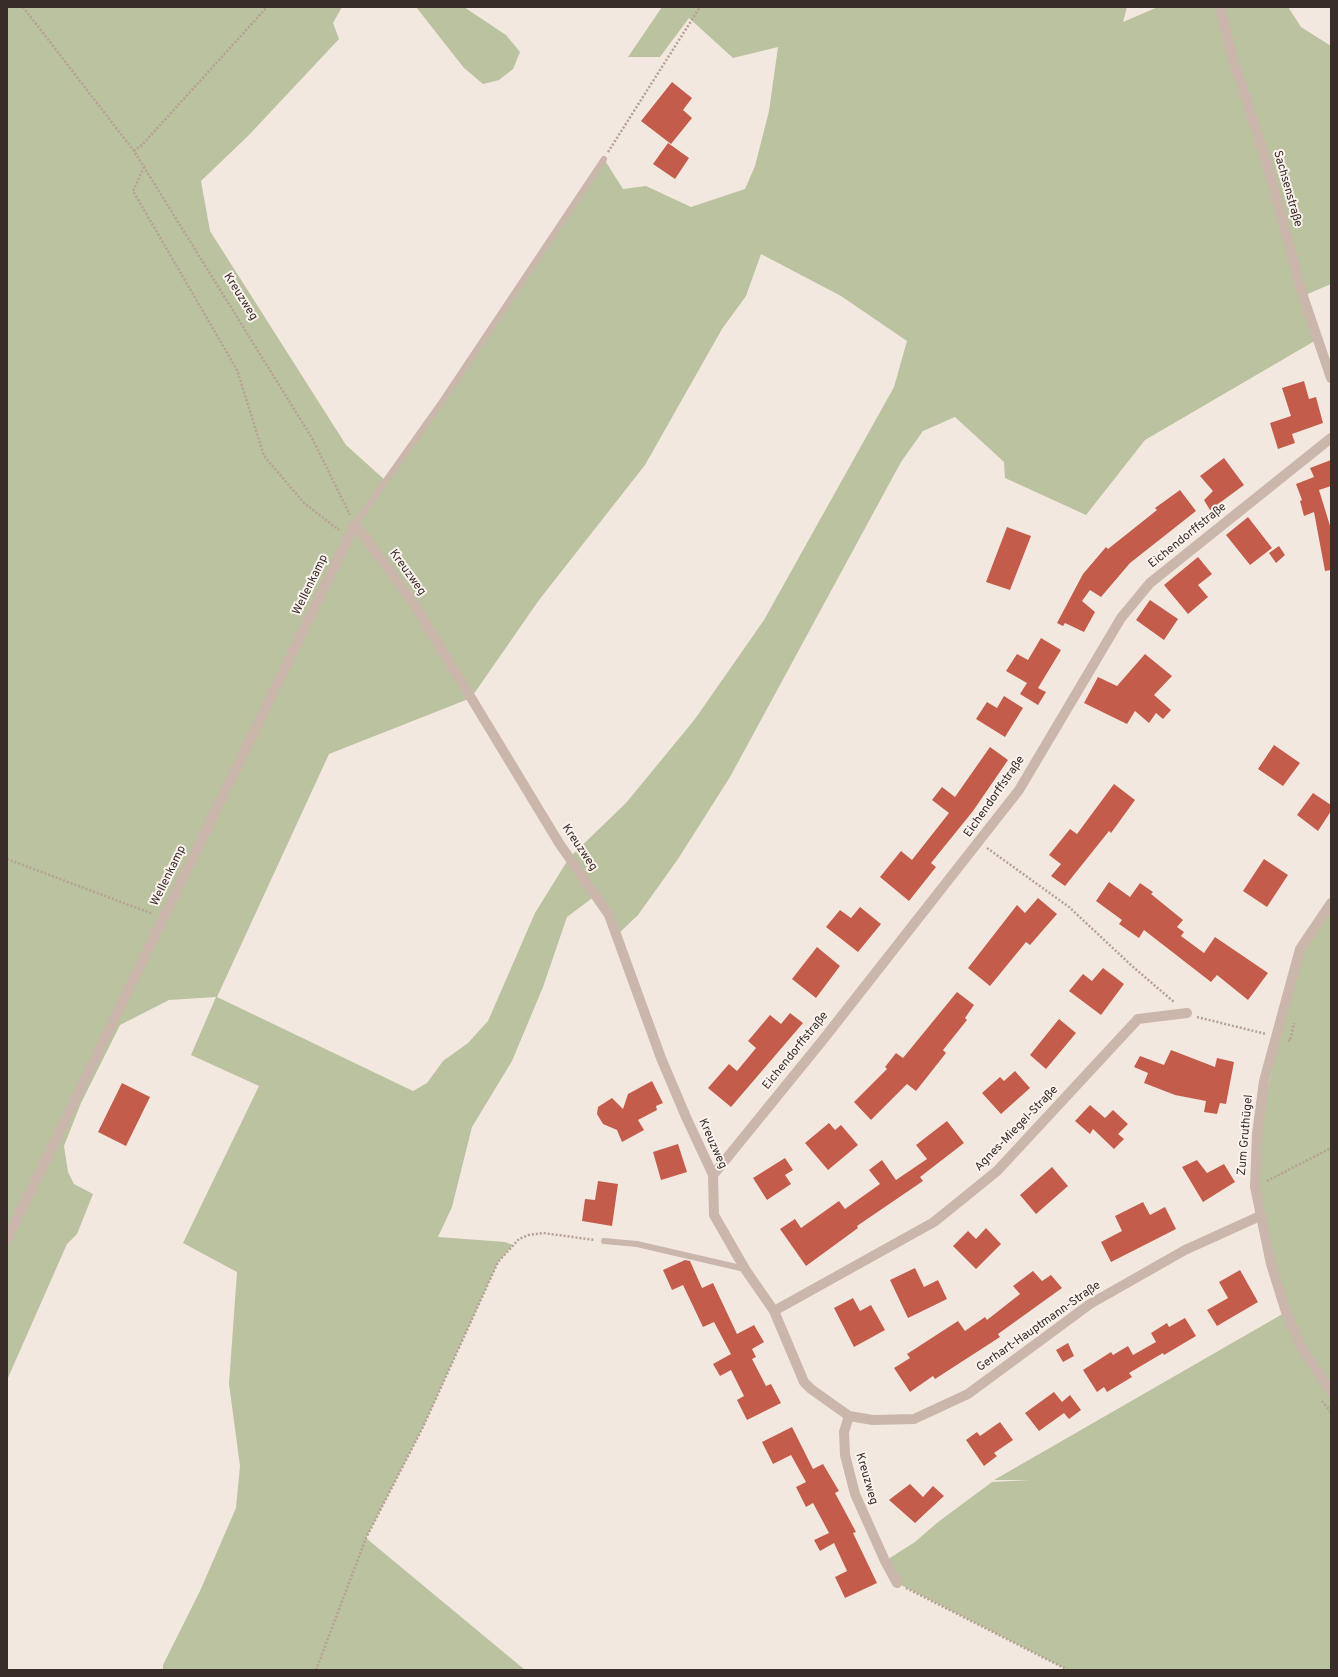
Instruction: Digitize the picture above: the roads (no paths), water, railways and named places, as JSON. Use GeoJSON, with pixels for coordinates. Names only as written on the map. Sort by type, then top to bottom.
{"type":"FeatureCollection","features":[{"type":"Feature","properties":{"kind":"street","name":"Sachsenstraße"},"geometry":{"type":"LineString","coordinates":[[1220,7],[1231,52],[1268,168],[1303,296],[1331,378]]}},
{"type":"Feature","properties":{"kind":"street","name":"Eichendorffstraße"},"geometry":{"type":"LineString","coordinates":[[713,1175],[822,1041],[1019,790],[1121,618],[1150,584],[1331,438]]}},
{"type":"Feature","properties":{"kind":"street","name":"Wellenkamp"},"geometry":{"type":"LineString","coordinates":[[7,1240],[355,524]]}},
{"type":"Feature","properties":{"kind":"street","name":"Kreuzweg"},"geometry":{"type":"LineString","coordinates":[[355,524],[413,602],[559,843],[609,915],[661,1058],[713,1175],[714,1215],[745,1269],[774,1311],[804,1382],[849,1416],[844,1432],[845,1455],[854,1494],[897,1583]]}},
{"type":"Feature","properties":{"kind":"street","name":"Zum Gruthügel"},"geometry":{"type":"LineString","coordinates":[[1331,903],[1300,949],[1264,1081],[1257,1134],[1255,1187],[1271,1264],[1286,1312],[1301,1347],[1331,1392]]}},
{"type":"Feature","properties":{"kind":"street","name":"Agnes-Miegel-Straße"},"geometry":{"type":"LineString","coordinates":[[774,1311],[934,1222],[997,1171],[1138,1019],[1187,1013]]}},
{"type":"Feature","properties":{"kind":"street","name":"Gerhart-Hauptmann-Straße"},"geometry":{"type":"LineString","coordinates":[[849,1416],[873,1420],[914,1419],[968,1394],[1090,1304],[1185,1250],[1260,1216]]}},
{"type":"Feature","properties":{"kind":"lane"},"geometry":{"type":"LineString","coordinates":[[355,524],[443,400],[604,159]]}},
{"type":"Feature","properties":{"kind":"lane"},"geometry":{"type":"LineString","coordinates":[[604,1241],[637,1244],[745,1269]]}}]}
